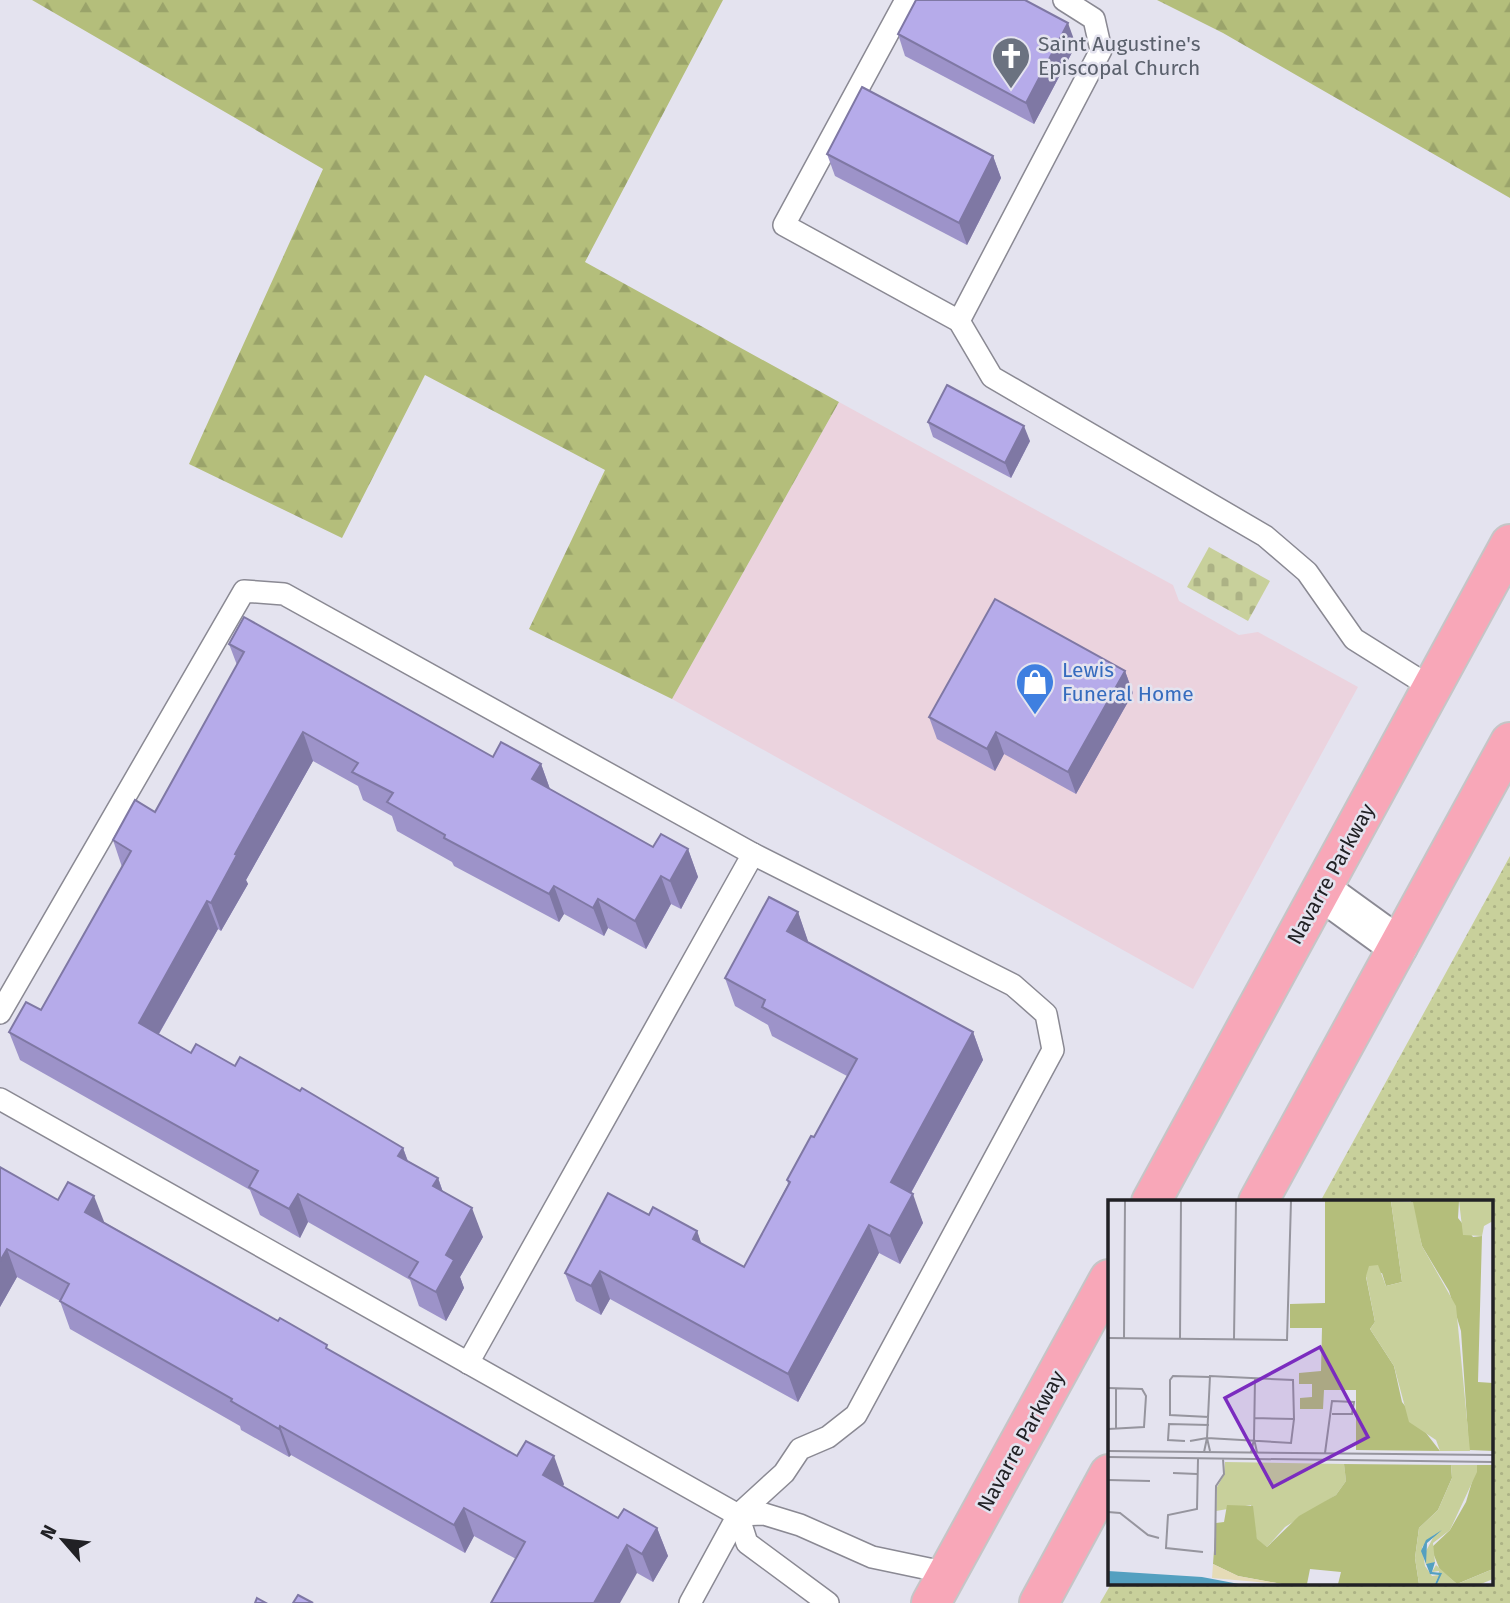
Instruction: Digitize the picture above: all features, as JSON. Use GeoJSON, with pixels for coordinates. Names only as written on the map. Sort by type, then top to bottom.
{"type":"FeatureCollection","features":[{"type":"Feature","properties":{"kind":"highway","name":"Navarre Parkway"},"geometry":{"type":"LineString","coordinates":[[1152,1200],[1510,544]]}},
{"type":"Feature","properties":{"kind":"highway"},"geometry":{"type":"LineString","coordinates":[[1259,1200],[1510,742]]}},
{"type":"Feature","properties":{"kind":"highway","name":"Navarre Parkway"},"geometry":{"type":"LineString","coordinates":[[940,1588],[1108,1281]]}},
{"type":"Feature","properties":{"kind":"highway"},"geometry":{"type":"LineString","coordinates":[[1039,1603],[1108,1476]]}},
{"type":"Feature","properties":{"kind":"street"},"geometry":{"type":"LineString","coordinates":[[1322,891],[1398,946]]}},
{"type":"Feature","properties":{"kind":"lane"},"geometry":{"type":"LineString","coordinates":[[905,0],[784,225],[959,321],[992,377],[1265,536],[1307,572],[1354,639],[1432,688]]}},
{"type":"Feature","properties":{"kind":"lane"},"geometry":{"type":"LineString","coordinates":[[959,321],[1101,50],[1094,19],[1065,0]]}},
{"type":"Feature","properties":{"kind":"lane"},"geometry":{"type":"LineString","coordinates":[[0,1013],[244,591],[284,594],[754,854],[1013,985],[1046,1014],[1052,1050],[856,1415],[828,1437],[800,1449],[784,1473],[738,1515],[690,1603]]}},
{"type":"Feature","properties":{"kind":"lane"},"geometry":{"type":"LineString","coordinates":[[468,1363],[754,854]]}},
{"type":"Feature","properties":{"kind":"lane"},"geometry":{"type":"LineString","coordinates":[[0,1099],[738,1515],[764,1514],[800,1525],[940,1588]]}},
{"type":"Feature","properties":{"kind":"lane"},"geometry":{"type":"LineString","coordinates":[[738,1515],[747,1543],[828,1603]]}},
{"type":"Feature","properties":{"kind":"shaded area"},"geometry":{"type":"Polygon","coordinates":[[[839,402],[1173,585],[1179,601],[1239,635],[1258,632],[1358,687],[1193,989],[672,699],[839,402]]]}},
{"type":"Feature","properties":{"kind":"green space"},"geometry":{"type":"Polygon","coordinates":[[[32,0],[723,0],[585,262],[839,402],[672,699],[529,629],[605,470],[425,375],[342,538],[189,464],[323,169],[32,0]]]}},
{"type":"Feature","properties":{"kind":"green space"},"geometry":{"type":"Polygon","coordinates":[[[1157,0],[1510,0],[1510,198],[1223,33],[1157,0]]]}},
{"type":"Feature","properties":{"kind":"green space"},"geometry":{"type":"Polygon","coordinates":[[[1209,547],[1270,581],[1248,621],[1187,587],[1209,547]]]}},
{"type":"Feature","properties":{"kind":"green space"},"geometry":{"type":"Polygon","coordinates":[[[1510,856],[1510,1603],[1100,1603],[1110,1586],[1492,1586],[1492,1200],[1321,1200],[1510,856]]]}},
{"type":"Feature","properties":{"kind":"building","name":"Saint Augustine's Episcopal Church"},"geometry":{"type":"Polygon","coordinates":[[[916,0],[1025,0],[1068,23],[1026,103],[898,34],[916,0]]]}},
{"type":"Feature","properties":{"kind":"building"},"geometry":{"type":"Polygon","coordinates":[[[862,87],[993,156],[959,223],[827,154],[862,87]]]}},
{"type":"Feature","properties":{"kind":"building"},"geometry":{"type":"Polygon","coordinates":[[[947,385],[1024,426],[1005,463],[928,422],[947,385]]]}},
{"type":"Feature","properties":{"kind":"building","name":"Lewis Funeral Home"},"geometry":{"type":"Polygon","coordinates":[[[995,599],[1125,671],[1068,772],[996,732],[987,749],[929,717],[995,599]]]}},
{"type":"Feature","properties":{"kind":"building"},"geometry":{"type":"Polygon","coordinates":[[[244,617],[493,757],[501,742],[541,764],[532,779],[653,847],[661,834],[688,849],[670,881],[661,876],[635,921],[598,899],[593,908],[554,886],[549,894],[444,838],[445,835],[387,802],[393,793],[352,772],[358,763],[303,732],[211,903],[207,901],[139,1023],[191,1053],[196,1044],[235,1066],[240,1057],[300,1091],[302,1088],[403,1148],[398,1156],[438,1178],[433,1186],[472,1208],[446,1255],[454,1260],[436,1292],[409,1277],[418,1262],[298,1194],[289,1209],[249,1187],[258,1171],[9,1032],[26,1002],[41,1010],[131,851],[113,840],[135,800],[155,812],[244,652],[229,644],[244,617]]]}},
{"type":"Feature","properties":{"kind":"building"},"geometry":{"type":"Polygon","coordinates":[[[769,897],[798,912],[787,931],[973,1032],[891,1182],[913,1194],[890,1236],[869,1225],[788,1374],[600,1271],[591,1286],[565,1273],[608,1193],[649,1215],[653,1207],[697,1231],[693,1239],[744,1267],[790,1182],[787,1180],[857,1059],[762,1007],[765,1000],[725,978],[769,897]]]}},
{"type":"Feature","properties":{"kind":"building"},"geometry":{"type":"Polygon","coordinates":[[[0,1167],[58,1200],[68,1182],[94,1196],[85,1212],[278,1321],[280,1318],[327,1345],[326,1348],[517,1456],[526,1441],[554,1456],[543,1475],[618,1518],[624,1509],[657,1528],[642,1554],[627,1545],[594,1603],[491,1603],[525,1542],[464,1508],[454,1525],[280,1426],[279,1429],[231,1401],[232,1399],[60,1301],[69,1284],[7,1249],[0,1261],[0,1167]]]}},
{"type":"Feature","properties":{"kind":"building"},"geometry":{"type":"Polygon","coordinates":[[[298,1595],[313,1603],[293,1603],[298,1595]]]}},
{"type":"Feature","properties":{"kind":"place","name":"Saint Augustine's Episcopal Church"},"geometry":{"type":"Point","coordinates":[1011,90]}},
{"type":"Feature","properties":{"kind":"place","name":"Lewis Funeral Home"},"geometry":{"type":"Point","coordinates":[1035,716]}}]}
